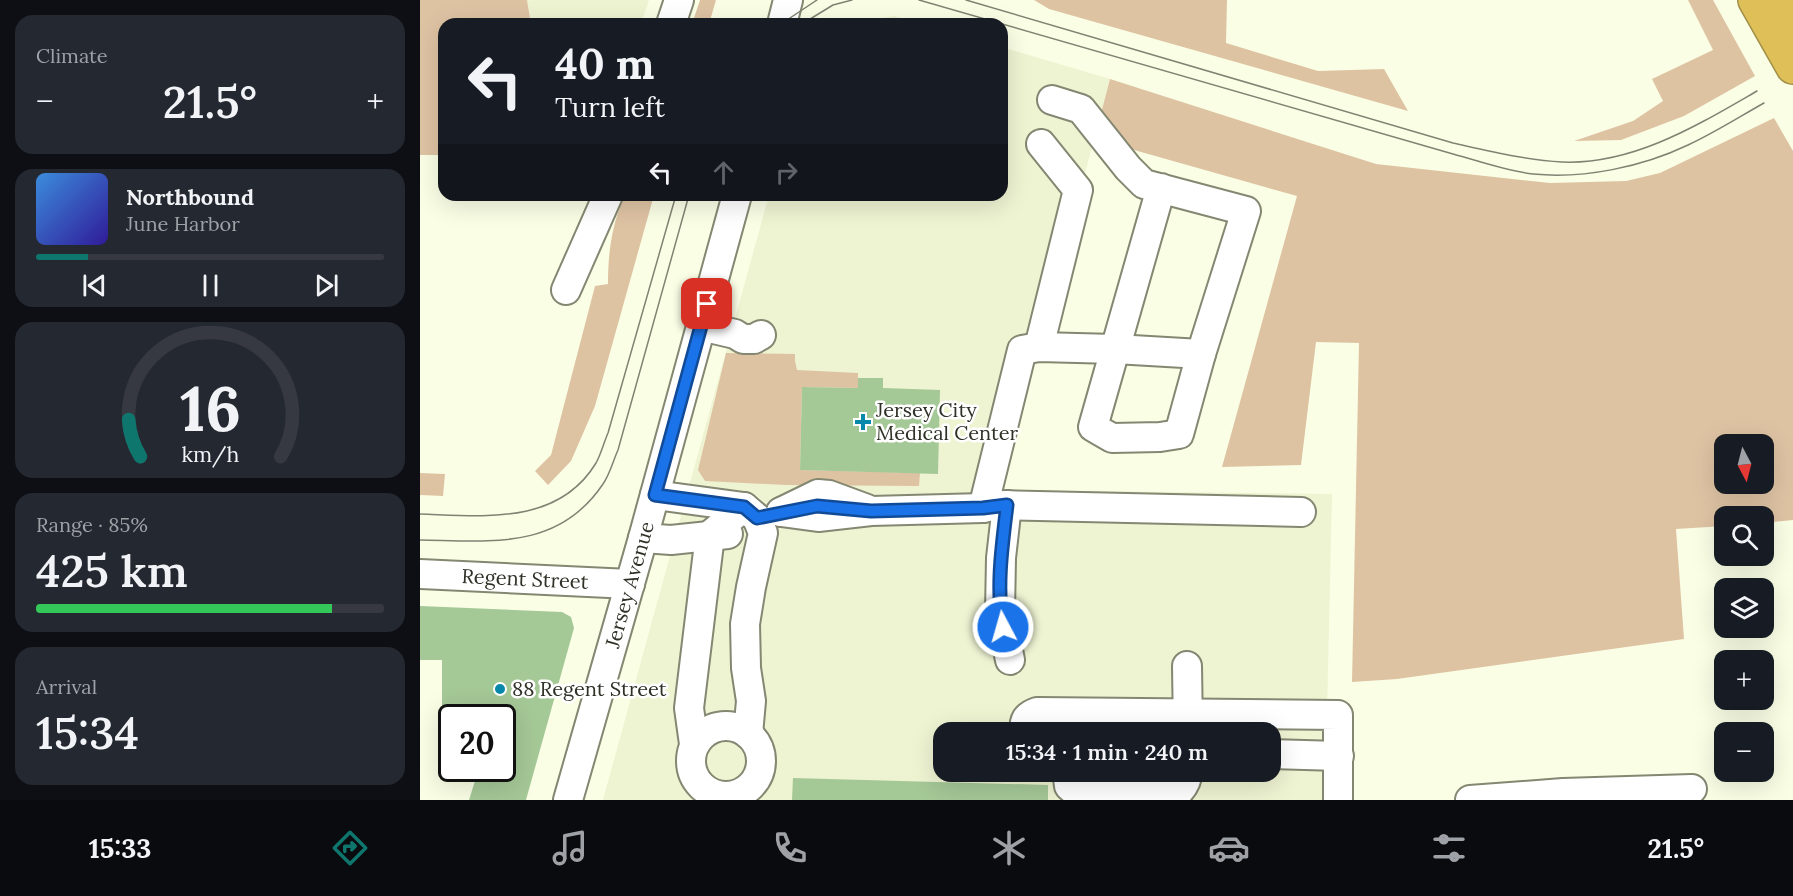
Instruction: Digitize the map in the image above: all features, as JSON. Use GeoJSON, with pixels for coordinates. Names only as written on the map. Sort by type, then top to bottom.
{"type":"FeatureCollection","features":[{"type":"Feature","properties":{"kind":"highway"},"geometry":{"type":"LineString","coordinates":[[1755,0],[1793,67]]}},
{"type":"Feature","properties":{"kind":"highway"},"geometry":{"type":"LineString","coordinates":[[1784,0],[1793,17]]}},
{"type":"Feature","properties":{"kind":"street"},"geometry":{"type":"LineString","coordinates":[[673,18],[679,0]]}},
{"type":"Feature","properties":{"kind":"street"},"geometry":{"type":"LineString","coordinates":[[784,18],[788,0]]}},
{"type":"Feature","properties":{"kind":"street"},"geometry":{"type":"LineString","coordinates":[[1052,100],[1081,108],[1128,168],[1144,184],[1161,188],[1245,211],[1179,434],[1160,437],[1112,438],[1093,427],[1161,188]]}},
{"type":"Feature","properties":{"kind":"street"},"geometry":{"type":"LineString","coordinates":[[1039,347],[1078,190],[1041,144]]}},
{"type":"Feature","properties":{"kind":"street"},"geometry":{"type":"LineString","coordinates":[[566,290],[605,201]]}},
{"type":"Feature","properties":{"kind":"street","name":"Jersey Avenue"},"geometry":{"type":"LineString","coordinates":[[568,800],[735,201]]}},
{"type":"Feature","properties":{"kind":"street"},"geometry":{"type":"LineString","coordinates":[[701,326],[755,334]]}},
{"type":"Feature","properties":{"kind":"street"},"geometry":{"type":"LineString","coordinates":[[1010,660],[1000,611],[1001,558],[995,507],[1022,350],[1039,347],[1201,354]]}},
{"type":"Feature","properties":{"kind":"street"},"geometry":{"type":"LineString","coordinates":[[655,495],[818,528],[834,528],[871,511],[995,507],[1301,512]]}},
{"type":"Feature","properties":{"kind":"street"},"geometry":{"type":"LineString","coordinates":[[643,538],[671,540],[710,535],[761,517]]}},
{"type":"Feature","properties":{"kind":"street"},"geometry":{"type":"LineString","coordinates":[[748,734],[751,701],[746,668],[745,624],[761,517]]}},
{"type":"Feature","properties":{"kind":"street"},"geometry":{"type":"LineString","coordinates":[[694,744],[709,730],[718,727],[739,728],[755,741],[760,750],[759,773],[754,783],[745,791],[734,796],[711,794],[694,778],[691,767],[694,744],[689,708],[710,535]]}},
{"type":"Feature","properties":{"kind":"street","name":"Regent Street"},"geometry":{"type":"LineString","coordinates":[[420,574],[630,584]]}},
{"type":"Feature","properties":{"kind":"street"},"geometry":{"type":"LineString","coordinates":[[1187,666],[1188,722]]}},
{"type":"Feature","properties":{"kind":"street"},"geometry":{"type":"LineString","coordinates":[[1024,722],[1029,715],[1037,712],[1068,722]]}},
{"type":"Feature","properties":{"kind":"street"},"geometry":{"type":"LineString","coordinates":[[1207,722],[1338,715],[1338,800]]}},
{"type":"Feature","properties":{"kind":"street"},"geometry":{"type":"LineString","coordinates":[[1281,754],[1339,756]]}},
{"type":"Feature","properties":{"kind":"street"},"geometry":{"type":"LineString","coordinates":[[1068,782],[1069,786],[1078,794],[1144,796],[1173,796],[1181,790],[1186,782]]}},
{"type":"Feature","properties":{"kind":"street"},"geometry":{"type":"LineString","coordinates":[[1470,800],[1563,793],[1692,789]]}},
{"type":"Feature","properties":{"kind":"shaded area"},"geometry":{"type":"Polygon","coordinates":[[[420,0],[527,0],[530,18],[438,18],[438,155],[420,155],[420,0]]]}},
{"type":"Feature","properties":{"kind":"shaded area"},"geometry":{"type":"Polygon","coordinates":[[[527,0],[649,0],[643,18],[530,18],[527,0]]]}},
{"type":"Feature","properties":{"kind":"shaded area"},"geometry":{"type":"Polygon","coordinates":[[[700,0],[716,0],[711,18],[694,18],[700,0]]]}},
{"type":"Feature","properties":{"kind":"shaded area"},"geometry":{"type":"Polygon","coordinates":[[[1034,0],[1227,0],[1226,43],[1318,71],[1384,69],[1408,111],[1049,9],[1034,0]]]}},
{"type":"Feature","properties":{"kind":"shaded area"},"geometry":{"type":"Polygon","coordinates":[[[1688,0],[1713,0],[1755,76],[1684,116],[1621,140],[1574,141],[1633,121],[1663,101],[1652,79],[1713,50],[1688,0]]]}},
{"type":"Feature","properties":{"kind":"shaded area","name":"Jersey City Medical Center"},"geometry":{"type":"Polygon","coordinates":[[[1008,49],[1110,79],[1001,490],[1332,494],[1325,800],[603,800],[767,201],[1008,201],[1008,49]]]}},
{"type":"Feature","properties":{"kind":"shaded area"},"geometry":{"type":"Polygon","coordinates":[[[1110,79],[1376,164],[1550,183],[1626,181],[1660,173],[1774,118],[1793,151],[1793,520],[1774,522],[1774,506],[1714,506],[1714,527],[1676,529],[1684,639],[1397,679],[1352,682],[1359,343],[1316,342],[1301,465],[1222,467],[1297,196],[1127,148],[1099,121],[1110,79]]]}},
{"type":"Feature","properties":{"kind":"shaded area"},"geometry":{"type":"Polygon","coordinates":[[[622,201],[652,201],[595,406],[571,461],[548,485],[535,471],[551,455],[595,286],[608,284],[609,260],[616,218],[622,201]]]}},
{"type":"Feature","properties":{"kind":"shaded area"},"geometry":{"type":"Polygon","coordinates":[[[726,353],[795,354],[797,370],[858,373],[858,388],[802,387],[800,470],[920,473],[919,486],[786,485],[705,481],[698,470],[726,353]]]}},
{"type":"Feature","properties":{"kind":"shaded area"},"geometry":{"type":"Polygon","coordinates":[[[420,473],[445,474],[443,496],[420,495],[420,473]]]}},
{"type":"Feature","properties":{"kind":"building"},"geometry":{"type":"Polygon","coordinates":[[[858,378],[883,378],[883,388],[940,390],[938,474],[800,470],[802,387],[858,388],[858,378]]]}},
{"type":"Feature","properties":{"kind":"building","name":"88 Regent Street"},"geometry":{"type":"Polygon","coordinates":[[[420,606],[562,612],[571,617],[574,628],[526,800],[469,800],[475,782],[516,782],[516,704],[442,704],[442,660],[420,660],[420,606]]]}},
{"type":"Feature","properties":{"kind":"building"},"geometry":{"type":"Polygon","coordinates":[[[793,778],[1048,785],[1048,800],[792,800],[793,778]]]}},
{"type":"Feature","properties":{"kind":"tram line"},"geometry":{"type":"LineString","coordinates":[[790,18],[817,0]]}},
{"type":"Feature","properties":{"kind":"tram line"},"geometry":{"type":"LineString","coordinates":[[812,18],[833,5],[852,0]]}},
{"type":"Feature","properties":{"kind":"tram line"},"geometry":{"type":"LineString","coordinates":[[919,0],[981,18]]}},
{"type":"Feature","properties":{"kind":"tram line"},"geometry":{"type":"LineString","coordinates":[[966,0],[1453,143],[1548,161],[1588,161],[1639,150],[1688,129],[1757,91]]}},
{"type":"Feature","properties":{"kind":"tram line"},"geometry":{"type":"LineString","coordinates":[[1008,26],[1493,166],[1533,174],[1592,173],[1652,160],[1698,140],[1764,103]]}},
{"type":"Feature","properties":{"kind":"tram line"},"geometry":{"type":"LineString","coordinates":[[420,514],[468,516],[517,513],[561,498],[580,483],[596,463],[608,433],[674,201]]}},
{"type":"Feature","properties":{"kind":"tram line"},"geometry":{"type":"LineString","coordinates":[[420,540],[497,540],[521,538],[544,531],[565,521],[585,506],[603,484],[618,450],[687,201]]}},
{"type":"Feature","properties":{"kind":"place","name":"Jersey City Medical Center"},"geometry":{"type":"Point","coordinates":[863,422]}},
{"type":"Feature","properties":{"kind":"place","name":"88 Regent Street"},"geometry":{"type":"Point","coordinates":[500,689]}},
{"type":"Feature","properties":{"kind":"route"},"geometry":{"type":"LineString","coordinates":[[707,304],[655,495],[744,507],[757,518],[817,506],[871,511],[983,508],[1007,505],[1001,558],[1000,611],[1003,627]]}}]}
